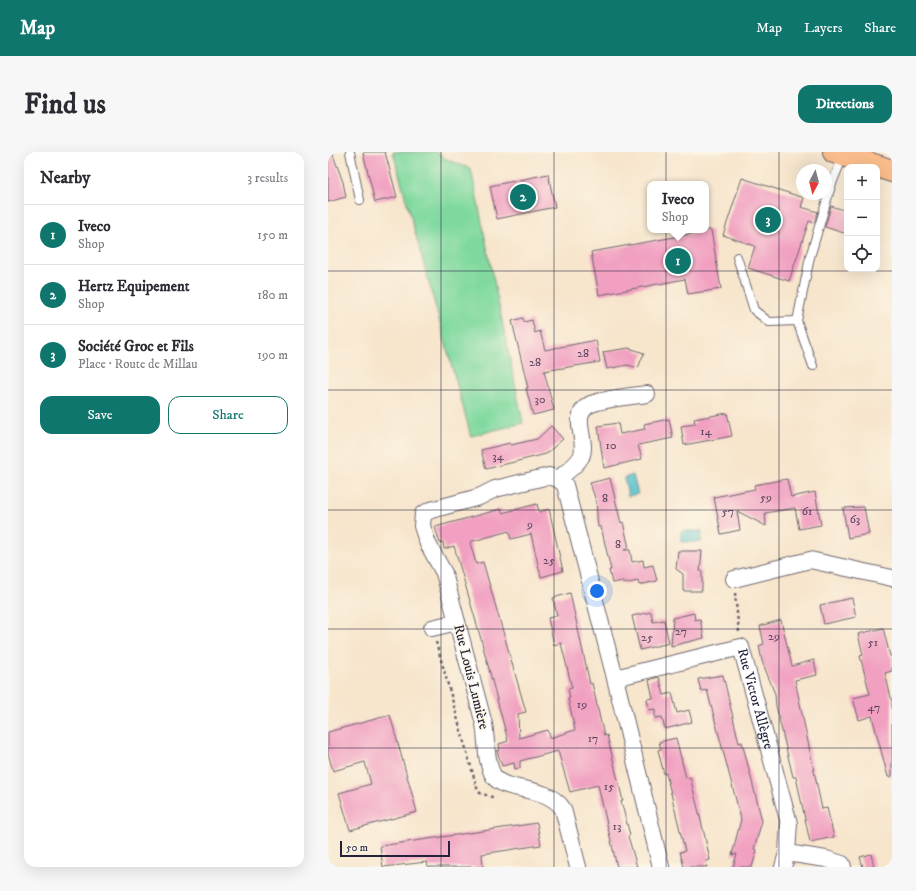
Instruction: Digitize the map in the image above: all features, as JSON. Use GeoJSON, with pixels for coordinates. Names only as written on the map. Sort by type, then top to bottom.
{"type":"FeatureCollection","features":[{"type":"Feature","properties":{"kind":"main road"},"geometry":{"type":"LineString","coordinates":[[839,153],[891,167]]}},
{"type":"Feature","properties":{"kind":"street"},"geometry":{"type":"LineString","coordinates":[[646,394],[589,405],[581,412],[580,422],[583,448],[581,457],[558,479],[565,485],[569,494],[661,867]]}},
{"type":"Feature","properties":{"kind":"street","name":"Rue Louis Lumière"},"geometry":{"type":"LineString","coordinates":[[558,479],[549,476],[495,489],[479,497],[431,510],[423,514],[422,526],[428,544],[441,565],[484,724],[486,748],[492,774],[503,784],[547,794],[559,802],[563,809],[578,867]]}},
{"type":"Feature","properties":{"kind":"street"},"geometry":{"type":"LineString","coordinates":[[734,579],[810,560],[892,578]]}},
{"type":"Feature","properties":{"kind":"street"},"geometry":{"type":"LineString","coordinates":[[432,628],[457,622]]}},
{"type":"Feature","properties":{"kind":"street","name":"Rue Victor Allègre"},"geometry":{"type":"LineString","coordinates":[[615,678],[741,647],[789,823],[785,860],[826,858],[842,864],[843,867]]}},
{"type":"Feature","properties":{"kind":"lane"},"geometry":{"type":"LineString","coordinates":[[350,152],[360,200]]}},
{"type":"Feature","properties":{"kind":"lane"},"geometry":{"type":"LineString","coordinates":[[813,366],[797,321],[814,243],[839,153]]}},
{"type":"Feature","properties":{"kind":"lane"},"geometry":{"type":"LineString","coordinates":[[738,257],[754,310],[769,322],[797,321]]}},
{"type":"Feature","properties":{"kind":"path"},"geometry":{"type":"LineString","coordinates":[[734,579],[741,647]]}},
{"type":"Feature","properties":{"kind":"green space"},"geometry":{"type":"Polygon","coordinates":[[[393,152],[436,152],[446,159],[471,169],[523,423],[471,436],[393,152]]]}},
{"type":"Feature","properties":{"kind":"water"},"geometry":{"type":"Polygon","coordinates":[[[633,475],[638,494],[628,496],[624,478],[633,475]]]}},
{"type":"Feature","properties":{"kind":"water"},"geometry":{"type":"Polygon","coordinates":[[[681,531],[702,531],[701,542],[681,542],[681,531]]]}},
{"type":"Feature","properties":{"kind":"building"},"geometry":{"type":"Polygon","coordinates":[[[328,152],[332,152],[343,182],[346,197],[328,202],[328,152]]]}},
{"type":"Feature","properties":{"kind":"building"},"geometry":{"type":"Polygon","coordinates":[[[363,152],[385,152],[397,197],[375,202],[363,152]]]}},
{"type":"Feature","properties":{"kind":"building"},"geometry":{"type":"Polygon","coordinates":[[[548,174],[555,207],[497,219],[490,186],[548,174]]]}},
{"type":"Feature","properties":{"kind":"building"},"geometry":{"type":"Polygon","coordinates":[[[742,178],[796,195],[796,200],[803,200],[801,207],[818,212],[814,223],[809,221],[789,281],[748,268],[755,246],[723,235],[742,178]]]}},
{"type":"Feature","properties":{"kind":"building"},"geometry":{"type":"Polygon","coordinates":[[[831,206],[844,210],[844,233],[825,227],[831,206]]]}},
{"type":"Feature","properties":{"kind":"building"},"geometry":{"type":"Polygon","coordinates":[[[709,230],[711,230],[721,289],[688,294],[685,279],[599,295],[591,252],[697,233],[709,233],[709,230]]]}},
{"type":"Feature","properties":{"kind":"building"},"geometry":{"type":"Polygon","coordinates":[[[523,318],[524,322],[532,320],[535,333],[540,331],[545,350],[596,340],[600,362],[544,371],[554,410],[533,415],[512,321],[523,318]]]}},
{"type":"Feature","properties":{"kind":"building"},"geometry":{"type":"Polygon","coordinates":[[[629,348],[644,353],[638,368],[628,365],[607,369],[603,352],[629,348]]]}},
{"type":"Feature","properties":{"kind":"building"},"geometry":{"type":"Polygon","coordinates":[[[727,413],[732,436],[684,445],[681,426],[695,424],[694,419],[727,413]]]}},
{"type":"Feature","properties":{"kind":"building"},"geometry":{"type":"Polygon","coordinates":[[[669,419],[673,438],[638,445],[642,459],[604,468],[598,426],[618,423],[620,434],[645,429],[644,424],[669,419]]]}},
{"type":"Feature","properties":{"kind":"building"},"geometry":{"type":"Polygon","coordinates":[[[551,426],[563,439],[546,454],[486,469],[481,450],[510,443],[511,445],[537,439],[551,426]]]}},
{"type":"Feature","properties":{"kind":"building"},"geometry":{"type":"Polygon","coordinates":[[[610,478],[629,548],[624,550],[630,550],[632,562],[643,560],[644,567],[653,565],[657,581],[639,585],[638,581],[623,584],[623,581],[612,583],[609,570],[611,570],[601,527],[598,527],[596,501],[590,483],[610,478]]]}},
{"type":"Feature","properties":{"kind":"building"},"geometry":{"type":"Polygon","coordinates":[[[787,479],[791,497],[815,492],[821,525],[799,529],[795,508],[765,513],[766,526],[737,511],[740,530],[721,534],[714,497],[755,489],[754,485],[787,479]]]}},
{"type":"Feature","properties":{"kind":"building"},"geometry":{"type":"Polygon","coordinates":[[[537,504],[539,512],[549,509],[563,571],[541,577],[531,534],[511,539],[509,531],[470,542],[476,564],[483,562],[526,712],[518,714],[519,738],[548,730],[550,738],[575,730],[568,698],[570,698],[568,689],[572,688],[561,643],[554,645],[548,618],[557,616],[553,598],[570,593],[590,684],[592,683],[604,736],[607,735],[623,801],[621,801],[630,835],[628,836],[637,867],[617,867],[598,785],[570,792],[558,751],[520,761],[520,768],[515,769],[514,763],[502,766],[497,751],[500,750],[499,744],[508,741],[481,639],[454,546],[444,549],[443,542],[440,543],[435,527],[501,509],[502,513],[537,504]]]}},
{"type":"Feature","properties":{"kind":"building"},"geometry":{"type":"Polygon","coordinates":[[[864,507],[869,534],[848,538],[843,508],[864,507]]]}},
{"type":"Feature","properties":{"kind":"building"},"geometry":{"type":"Polygon","coordinates":[[[678,551],[702,551],[700,571],[702,571],[702,591],[683,591],[683,574],[676,569],[678,551]]]}},
{"type":"Feature","properties":{"kind":"building"},"geometry":{"type":"Polygon","coordinates":[[[852,598],[856,617],[824,624],[820,605],[852,598]]]}},
{"type":"Feature","properties":{"kind":"building"},"geometry":{"type":"Polygon","coordinates":[[[651,612],[653,622],[664,620],[669,643],[640,650],[632,616],[651,612]]]}},
{"type":"Feature","properties":{"kind":"building"},"geometry":{"type":"Polygon","coordinates":[[[694,613],[695,620],[700,619],[704,638],[671,646],[673,618],[694,613]]]}},
{"type":"Feature","properties":{"kind":"building"},"geometry":{"type":"Polygon","coordinates":[[[781,620],[792,666],[814,660],[817,675],[795,680],[822,809],[827,808],[834,837],[810,842],[796,777],[793,777],[776,706],[775,694],[762,661],[759,646],[764,644],[760,626],[781,620]]]}},
{"type":"Feature","properties":{"kind":"building"},"geometry":{"type":"Polygon","coordinates":[[[883,628],[890,656],[892,656],[892,671],[885,673],[892,702],[892,776],[888,777],[872,716],[859,720],[853,698],[870,694],[860,656],[863,655],[858,634],[883,628]]]}},
{"type":"Feature","properties":{"kind":"building"},"geometry":{"type":"Polygon","coordinates":[[[723,675],[739,743],[742,742],[762,821],[754,849],[757,850],[752,867],[733,867],[737,854],[732,855],[741,819],[707,690],[701,691],[698,679],[723,675]]]}},
{"type":"Feature","properties":{"kind":"building"},"geometry":{"type":"Polygon","coordinates":[[[659,677],[664,695],[672,693],[677,713],[689,710],[692,722],[665,729],[662,717],[655,718],[655,709],[649,710],[647,699],[653,698],[649,680],[659,677]]]}},
{"type":"Feature","properties":{"kind":"building"},"geometry":{"type":"Polygon","coordinates":[[[390,715],[417,812],[350,830],[339,793],[371,784],[365,762],[333,771],[328,753],[328,732],[390,715]]]}},
{"type":"Feature","properties":{"kind":"building"},"geometry":{"type":"Polygon","coordinates":[[[676,738],[686,778],[690,777],[704,833],[710,860],[706,861],[707,867],[684,867],[680,852],[685,851],[666,773],[664,774],[658,750],[661,749],[659,742],[676,738]]]}},
{"type":"Feature","properties":{"kind":"building"},"geometry":{"type":"Polygon","coordinates":[[[537,823],[541,845],[482,854],[483,867],[428,867],[427,862],[383,867],[380,846],[537,823]]]}},
{"type":"Feature","properties":{"kind":"building"},"geometry":{"type":"Polygon","coordinates":[[[871,854],[874,867],[863,867],[860,857],[871,854]]]}},
{"type":"Feature","properties":{"kind":"place","name":"Hertz Equipement"},"geometry":{"type":"Point","coordinates":[523,197]}},
{"type":"Feature","properties":{"kind":"place","name":"Société Groc et Fils"},"geometry":{"type":"Point","coordinates":[768,220]}},
{"type":"Feature","properties":{"kind":"place","name":"Iveco"},"geometry":{"type":"Point","coordinates":[678,261]}}]}
